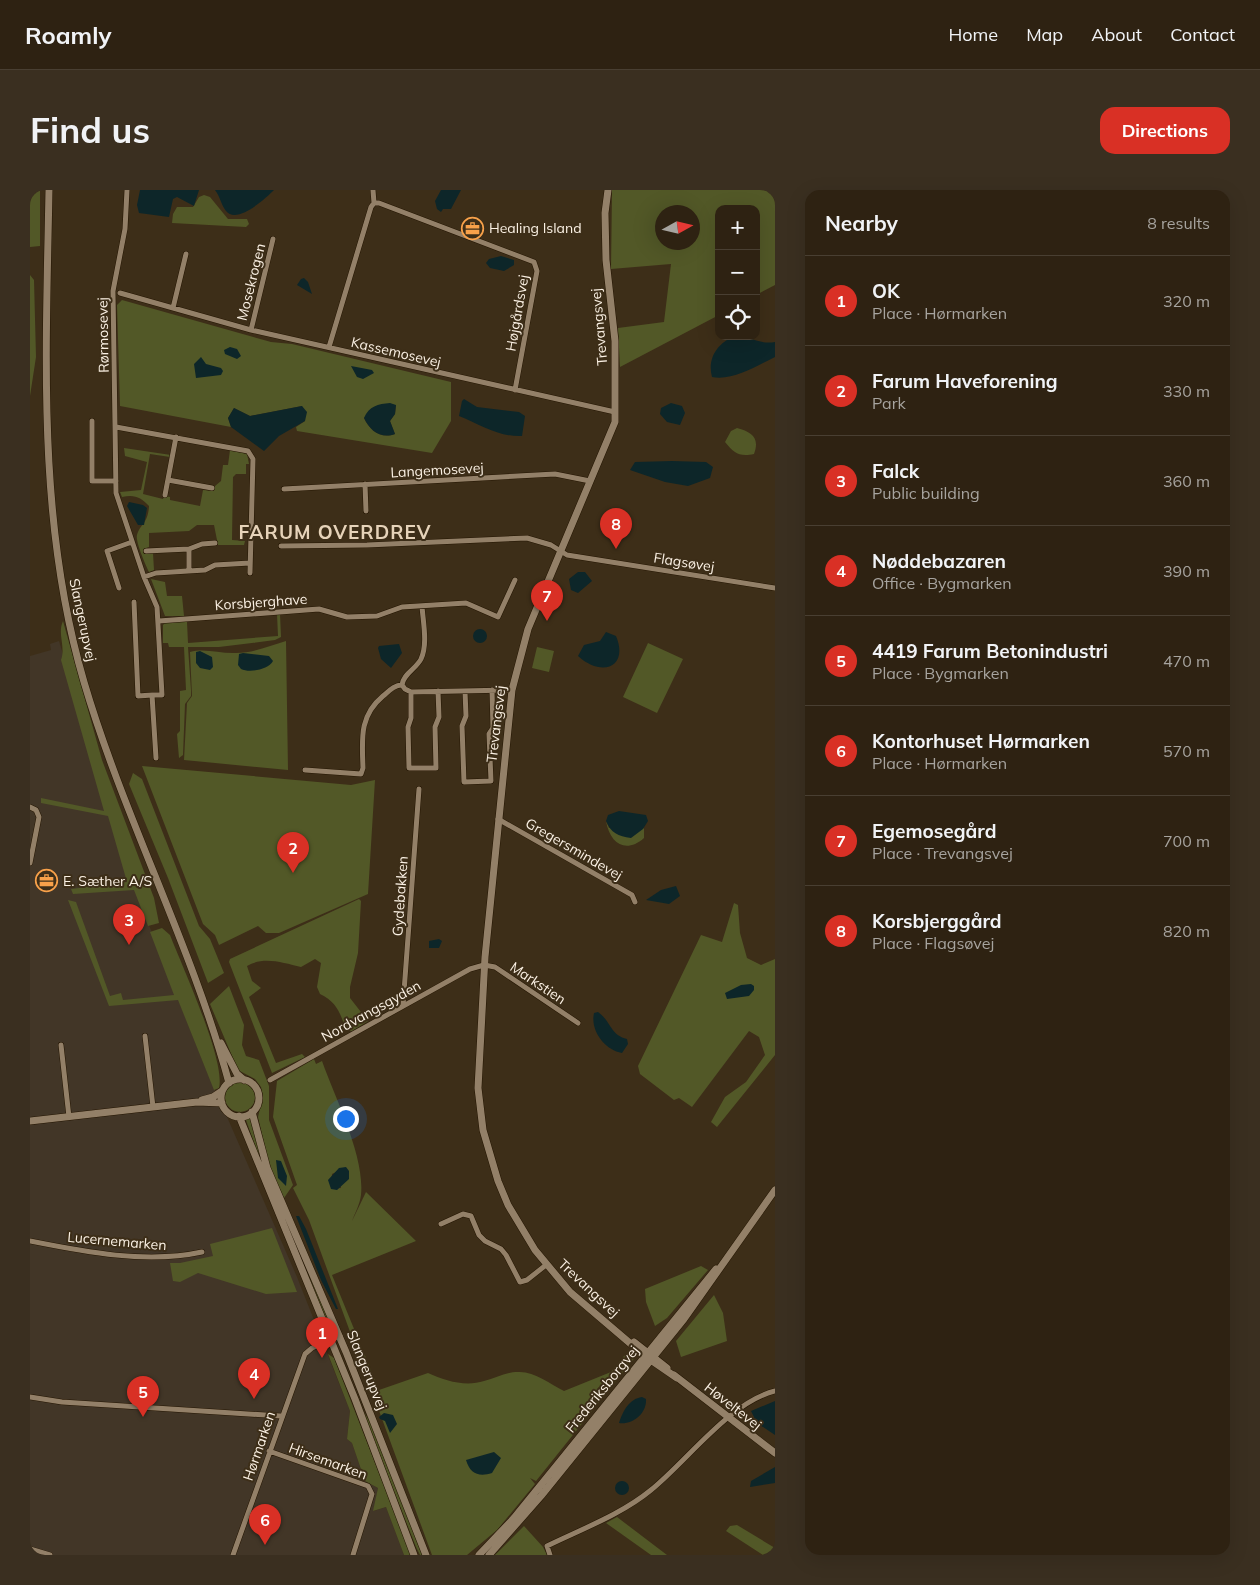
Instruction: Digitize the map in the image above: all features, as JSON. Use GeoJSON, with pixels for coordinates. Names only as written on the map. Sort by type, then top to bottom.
{"type":"FeatureCollection","features":[{"type":"Feature","properties":{"kind":"street","name":"Slangerupvej"},"geometry":{"type":"LineString","coordinates":[[49,190],[46,425],[55,537],[66,609],[84,682],[110,758],[215,1032],[229,1083]]}},
{"type":"Feature","properties":{"kind":"street","name":"Rørmosevej"},"geometry":{"type":"LineString","coordinates":[[128,190],[125,228],[113,291],[116,481],[117,497],[144,577],[157,607],[162,694],[152,696]]}},
{"type":"Feature","properties":{"kind":"street"},"geometry":{"type":"LineString","coordinates":[[329,347],[371,207],[374,204],[373,190]]}},
{"type":"Feature","properties":{"kind":"street","name":"Trevangsvej"},"geometry":{"type":"LineString","coordinates":[[608,190],[605,213],[606,260],[615,341],[615,412],[613,429],[528,628],[512,690],[484,966],[478,1066],[483,1130],[490,1156],[508,1204],[521,1229],[546,1266],[570,1292],[649,1356]]}},
{"type":"Feature","properties":{"kind":"street","name":"Højgårdsvej"},"geometry":{"type":"LineString","coordinates":[[374,204],[379,203],[534,262],[537,271],[515,390]]}},
{"type":"Feature","properties":{"kind":"street","name":"Mosekrogen"},"geometry":{"type":"LineString","coordinates":[[251,330],[273,238]]}},
{"type":"Feature","properties":{"kind":"street"},"geometry":{"type":"LineString","coordinates":[[173,308],[186,254]]}},
{"type":"Feature","properties":{"kind":"street","name":"Kassemosevej"},"geometry":{"type":"LineString","coordinates":[[120,293],[251,330],[615,412]]}},
{"type":"Feature","properties":{"kind":"street"},"geometry":{"type":"LineString","coordinates":[[92,421],[92,481],[116,481]]}},
{"type":"Feature","properties":{"kind":"street"},"geometry":{"type":"LineString","coordinates":[[116,427],[244,449],[251,455],[250,573]]}},
{"type":"Feature","properties":{"kind":"street"},"geometry":{"type":"LineString","coordinates":[[165,495],[176,437]]}},
{"type":"Feature","properties":{"kind":"street","name":"Langemosevej"},"geometry":{"type":"LineString","coordinates":[[284,489],[555,474],[590,481]]}},
{"type":"Feature","properties":{"kind":"street"},"geometry":{"type":"LineString","coordinates":[[168,480],[212,488]]}},
{"type":"Feature","properties":{"kind":"street"},"geometry":{"type":"LineString","coordinates":[[365,484],[366,511]]}},
{"type":"Feature","properties":{"kind":"street","name":"Flagsøvej"},"geometry":{"type":"LineString","coordinates":[[281,546],[367,545],[526,538],[542,541],[567,555],[775,588]]}},
{"type":"Feature","properties":{"kind":"street"},"geometry":{"type":"LineString","coordinates":[[119,588],[107,551],[132,542]]}},
{"type":"Feature","properties":{"kind":"street"},"geometry":{"type":"LineString","coordinates":[[146,551],[189,549],[202,544],[215,543]]}},
{"type":"Feature","properties":{"kind":"street"},"geometry":{"type":"LineString","coordinates":[[189,549],[189,571]]}},
{"type":"Feature","properties":{"kind":"street"},"geometry":{"type":"LineString","coordinates":[[144,577],[156,573],[206,570],[214,565],[250,563]]}},
{"type":"Feature","properties":{"kind":"street","name":"Korsbjerghave"},"geometry":{"type":"LineString","coordinates":[[159,620],[319,609],[347,617],[378,616],[402,607],[466,603],[498,617],[516,580]]}},
{"type":"Feature","properties":{"kind":"street"},"geometry":{"type":"LineString","coordinates":[[134,602],[138,696],[152,696],[156,758]]}},
{"type":"Feature","properties":{"kind":"street"},"geometry":{"type":"LineString","coordinates":[[402,685],[403,678],[420,660],[424,650],[422,606]]}},
{"type":"Feature","properties":{"kind":"street"},"geometry":{"type":"LineString","coordinates":[[402,685],[411,692],[512,690]]}},
{"type":"Feature","properties":{"kind":"street"},"geometry":{"type":"LineString","coordinates":[[305,770],[361,774],[362,731],[367,713],[391,689],[402,685]]}},
{"type":"Feature","properties":{"kind":"street"},"geometry":{"type":"LineString","coordinates":[[465,691],[466,716],[462,726],[464,782],[491,781],[489,734],[493,728],[492,690]]}},
{"type":"Feature","properties":{"kind":"street"},"geometry":{"type":"LineString","coordinates":[[411,692],[411,718],[408,728],[409,768],[436,768],[435,727],[439,717],[438,691]]}},
{"type":"Feature","properties":{"kind":"street","name":"Gydebakken"},"geometry":{"type":"LineString","coordinates":[[403,1005],[419,788]]}},
{"type":"Feature","properties":{"kind":"street"},"geometry":{"type":"LineString","coordinates":[[30,807],[36,810],[38,817],[30,863]]}},
{"type":"Feature","properties":{"kind":"street","name":"Gregersmindevej"},"geometry":{"type":"LineString","coordinates":[[498,819],[632,895],[635,902]]}},
{"type":"Feature","properties":{"kind":"street","name":"Nordvangsgyden"},"geometry":{"type":"LineString","coordinates":[[270,1080],[470,968],[484,966]]}},
{"type":"Feature","properties":{"kind":"street","name":"Markstien"},"geometry":{"type":"LineString","coordinates":[[484,966],[495,967],[578,1024]]}},
{"type":"Feature","properties":{"kind":"street","name":"Slangerupvej"},"geometry":{"type":"LineString","coordinates":[[215,1032],[237,1074],[244,1080]]}},
{"type":"Feature","properties":{"kind":"street"},"geometry":{"type":"LineString","coordinates":[[145,1036],[153,1107]]}},
{"type":"Feature","properties":{"kind":"street"},"geometry":{"type":"LineString","coordinates":[[62,1045],[69,1117]]}},
{"type":"Feature","properties":{"kind":"street"},"geometry":{"type":"LineString","coordinates":[[198,1102],[214,1097],[229,1083],[244,1080],[251,1083],[257,1092],[258,1103],[252,1112],[239,1116],[228,1113],[222,1103],[222,1091]]}},
{"type":"Feature","properties":{"kind":"street"},"geometry":{"type":"LineString","coordinates":[[30,1122],[198,1102],[222,1103]]}},
{"type":"Feature","properties":{"kind":"street","name":"Slangerupvej"},"geometry":{"type":"LineString","coordinates":[[252,1112],[267,1168],[340,1336],[426,1555]]}},
{"type":"Feature","properties":{"kind":"street","name":"Slangerupvej"},"geometry":{"type":"LineString","coordinates":[[239,1116],[245,1125],[414,1555]]}},
{"type":"Feature","properties":{"kind":"street","name":"Frederiksborgvej"},"geometry":{"type":"LineString","coordinates":[[488,1555],[524,1517],[743,1236],[775,1190]]}},
{"type":"Feature","properties":{"kind":"street","name":"Trevangsvej"},"geometry":{"type":"LineString","coordinates":[[441,1224],[467,1214],[485,1241],[501,1249],[506,1255],[518,1281],[527,1280],[546,1266]]}},
{"type":"Feature","properties":{"kind":"street","name":"Lucernemarken"},"geometry":{"type":"LineString","coordinates":[[30,1241],[59,1247],[159,1257],[183,1256],[202,1252]]}},
{"type":"Feature","properties":{"kind":"street","name":"Hørmarken"},"geometry":{"type":"LineString","coordinates":[[233,1555],[281,1416],[305,1354],[312,1348],[340,1336]]}},
{"type":"Feature","properties":{"kind":"street","name":"Frederiksborgvej"},"geometry":{"type":"LineString","coordinates":[[479,1555],[514,1518],[649,1356]]}},
{"type":"Feature","properties":{"kind":"street","name":"Høveltevej"},"geometry":{"type":"LineString","coordinates":[[649,1356],[775,1453]]}},
{"type":"Feature","properties":{"kind":"street"},"geometry":{"type":"LineString","coordinates":[[550,1555],[547,1546],[594,1524],[650,1491],[740,1407],[760,1395],[775,1391]]}},
{"type":"Feature","properties":{"kind":"street"},"geometry":{"type":"LineString","coordinates":[[30,1397],[62,1402],[281,1416]]}},
{"type":"Feature","properties":{"kind":"street","name":"Hirsemarken"},"geometry":{"type":"LineString","coordinates":[[269,1451],[368,1486],[372,1494],[353,1555]]}},
{"type":"Feature","properties":{"kind":"street"},"geometry":{"type":"LineString","coordinates":[[401,1522],[418,1555]]}},
{"type":"Feature","properties":{"kind":"street"},"geometry":{"type":"LineString","coordinates":[[30,1549],[50,1555]]}},
{"type":"Feature","properties":{"kind":"shaded area"},"geometry":{"type":"Polygon","coordinates":[[[59,641],[132,882],[203,1062],[297,1277],[350,1411],[347,1439],[352,1443],[365,1481],[378,1488],[374,1511],[386,1507],[404,1555],[30,1555],[30,656],[51,650],[50,644],[59,641]]]}},
{"type":"Feature","properties":{"kind":"green space"},"geometry":{"type":"Polygon","coordinates":[[[30,190],[40,190],[40,246],[30,247],[30,190]]]}},
{"type":"Feature","properties":{"kind":"green space"},"geometry":{"type":"Polygon","coordinates":[[[612,190],[775,190],[775,285],[760,293],[760,205],[715,205],[715,317],[620,367],[618,328],[664,322],[671,264],[611,269],[612,190]]]}},
{"type":"Feature","properties":{"kind":"green space"},"geometry":{"type":"Polygon","coordinates":[[[204,195],[210,197],[228,219],[247,219],[249,224],[246,227],[172,223],[173,214],[177,207],[193,207],[199,197],[204,195]]]}},
{"type":"Feature","properties":{"kind":"green space"},"geometry":{"type":"Polygon","coordinates":[[[30,275],[34,280],[36,357],[30,396],[30,275]]]}},
{"type":"Feature","properties":{"kind":"green space"},"geometry":{"type":"Polygon","coordinates":[[[122,300],[271,342],[292,344],[451,382],[451,421],[432,453],[297,431],[296,427],[305,421],[302,406],[250,416],[234,408],[228,418],[231,427],[120,406],[117,305],[122,300]],[[396,405],[364,418],[369,427],[376,433],[390,435],[395,434],[390,421],[395,414],[396,405]]]}},
{"type":"Feature","properties":{"kind":"green space"},"geometry":{"type":"Polygon","coordinates":[[[737,428],[751,434],[755,440],[756,448],[754,454],[744,455],[737,453],[725,442],[731,431],[737,428]]]}},
{"type":"Feature","properties":{"kind":"green space"},"geometry":{"type":"Polygon","coordinates":[[[124,448],[171,455],[170,457],[150,454],[143,494],[163,499],[164,496],[170,497],[170,500],[200,506],[203,490],[214,491],[215,486],[221,481],[223,465],[228,465],[230,450],[247,454],[249,464],[246,464],[246,474],[236,474],[233,477],[232,540],[245,541],[244,545],[218,545],[214,525],[197,525],[189,531],[149,533],[149,547],[146,548],[147,554],[153,553],[154,570],[149,572],[141,554],[137,535],[146,520],[149,506],[137,497],[122,497],[120,492],[141,490],[147,462],[125,456],[124,448]]]}},
{"type":"Feature","properties":{"kind":"green space"},"geometry":{"type":"Polygon","coordinates":[[[151,579],[165,582],[167,596],[182,596],[184,616],[165,616],[151,579]]]}},
{"type":"Feature","properties":{"kind":"green space"},"geometry":{"type":"Polygon","coordinates":[[[277,614],[280,614],[281,637],[275,640],[219,647],[188,647],[191,696],[185,704],[183,755],[179,758],[177,734],[180,731],[180,691],[186,690],[184,647],[169,647],[168,643],[163,643],[163,625],[166,622],[187,622],[188,643],[278,636],[277,614]]]}},
{"type":"Feature","properties":{"kind":"green space"},"geometry":{"type":"Polygon","coordinates":[[[63,621],[102,760],[154,898],[159,923],[148,926],[134,890],[73,894],[71,889],[127,882],[108,816],[41,803],[41,798],[104,811],[61,660],[63,650],[61,626],[63,621]]]}},
{"type":"Feature","properties":{"kind":"green space"},"geometry":{"type":"Polygon","coordinates":[[[286,641],[288,770],[184,760],[187,703],[192,696],[190,652],[201,650],[240,653],[286,641]]]}},
{"type":"Feature","properties":{"kind":"green space"},"geometry":{"type":"Polygon","coordinates":[[[648,643],[683,659],[657,713],[623,697],[648,643]]]}},
{"type":"Feature","properties":{"kind":"green space"},"geometry":{"type":"Polygon","coordinates":[[[537,647],[554,651],[549,672],[532,668],[537,647]]]}},
{"type":"Feature","properties":{"kind":"green space"},"geometry":{"type":"Polygon","coordinates":[[[142,766],[351,785],[375,780],[368,894],[279,933],[266,933],[258,926],[219,945],[215,935],[203,924],[142,766]]]}},
{"type":"Feature","properties":{"kind":"green space"},"geometry":{"type":"Polygon","coordinates":[[[133,773],[142,779],[199,926],[210,939],[224,973],[208,983],[168,878],[129,784],[133,773]]]}},
{"type":"Feature","properties":{"kind":"green space"},"geometry":{"type":"Polygon","coordinates":[[[606,821],[609,828],[643,829],[644,827],[644,838],[631,845],[625,846],[620,844],[611,836],[606,821]]]}},
{"type":"Feature","properties":{"kind":"green space"},"geometry":{"type":"Polygon","coordinates":[[[359,899],[361,901],[358,953],[350,987],[350,998],[368,1021],[352,1031],[346,1031],[338,1009],[331,1001],[320,994],[317,987],[321,963],[315,959],[301,967],[267,961],[260,961],[247,966],[252,981],[261,988],[249,997],[276,1063],[302,1054],[305,1057],[272,1073],[229,962],[230,959],[359,899]]]}},
{"type":"Feature","properties":{"kind":"green space"},"geometry":{"type":"Polygon","coordinates":[[[68,900],[76,902],[110,996],[121,993],[123,1000],[174,995],[150,932],[162,928],[170,935],[210,1036],[216,1057],[219,1088],[214,1090],[178,1000],[109,1006],[68,900]]]}},
{"type":"Feature","properties":{"kind":"green space"},"geometry":{"type":"Polygon","coordinates":[[[734,903],[738,905],[740,933],[747,958],[761,965],[775,959],[775,1055],[717,1127],[711,1122],[725,1097],[746,1082],[765,1055],[759,1037],[749,1031],[692,1107],[679,1098],[674,1100],[640,1074],[638,1066],[701,935],[722,942],[734,903]]]}},
{"type":"Feature","properties":{"kind":"green space"},"geometry":{"type":"Polygon","coordinates":[[[229,986],[244,1025],[242,1045],[246,1056],[259,1060],[269,1086],[269,1120],[293,1185],[284,1198],[270,1168],[258,1117],[263,1096],[261,1087],[255,1079],[238,1070],[210,1004],[229,986]]]}},
{"type":"Feature","properties":{"kind":"green space"},"geometry":{"type":"Polygon","coordinates":[[[314,1059],[316,1064],[322,1061],[348,1127],[358,1163],[361,1195],[352,1221],[366,1192],[416,1241],[332,1275],[379,1390],[428,1373],[448,1381],[477,1383],[509,1373],[524,1372],[536,1376],[564,1391],[611,1372],[629,1350],[637,1355],[536,1481],[530,1478],[535,1484],[497,1530],[467,1555],[432,1555],[309,1220],[293,1188],[297,1185],[273,1117],[277,1081],[314,1059]],[[338,1171],[332,1174],[331,1189],[341,1188],[338,1171]]]}},
{"type":"Feature","properties":{"kind":"green space"},"geometry":{"type":"Polygon","coordinates":[[[240,1082],[251,1086],[255,1097],[251,1108],[240,1112],[229,1108],[225,1097],[229,1086],[240,1082]]]}},
{"type":"Feature","properties":{"kind":"green space"},"geometry":{"type":"Polygon","coordinates":[[[250,1117],[267,1175],[334,1328],[331,1332],[261,1162],[246,1120],[246,1118],[250,1117]]]}},
{"type":"Feature","properties":{"kind":"green space"},"geometry":{"type":"Polygon","coordinates":[[[272,1228],[297,1292],[266,1294],[198,1273],[180,1282],[173,1281],[170,1263],[180,1263],[213,1256],[210,1244],[272,1228]]]}},
{"type":"Feature","properties":{"kind":"green space"},"geometry":{"type":"Polygon","coordinates":[[[701,1266],[708,1270],[667,1318],[655,1326],[646,1302],[645,1289],[701,1266]]]}},
{"type":"Feature","properties":{"kind":"green space"},"geometry":{"type":"Polygon","coordinates":[[[714,1295],[723,1313],[727,1341],[681,1357],[676,1341],[714,1295]]]}},
{"type":"Feature","properties":{"kind":"green space"},"geometry":{"type":"Polygon","coordinates":[[[336,1343],[364,1412],[375,1431],[422,1555],[420,1555],[416,1547],[336,1343]]]}},
{"type":"Feature","properties":{"kind":"green space"},"geometry":{"type":"Polygon","coordinates":[[[328,1354],[334,1358],[411,1555],[404,1555],[386,1507],[373,1511],[378,1488],[365,1481],[352,1443],[347,1439],[350,1411],[328,1354]]]}},
{"type":"Feature","properties":{"kind":"green space"},"geometry":{"type":"Polygon","coordinates":[[[617,1517],[667,1555],[651,1555],[606,1523],[617,1517]]]}},
{"type":"Feature","properties":{"kind":"green space"},"geometry":{"type":"Polygon","coordinates":[[[737,1525],[775,1548],[775,1555],[763,1555],[726,1531],[730,1526],[737,1525]]]}},
{"type":"Feature","properties":{"kind":"green space"},"geometry":{"type":"Polygon","coordinates":[[[524,1526],[543,1547],[547,1555],[495,1555],[524,1526]]]}},
{"type":"Feature","properties":{"kind":"water"},"geometry":{"type":"Polygon","coordinates":[[[140,190],[199,190],[194,206],[177,197],[173,199],[169,217],[139,213],[137,205],[140,190]]]}},
{"type":"Feature","properties":{"kind":"water"},"geometry":{"type":"Polygon","coordinates":[[[215,190],[274,190],[251,209],[237,215],[226,211],[215,190]]]}},
{"type":"Feature","properties":{"kind":"water"},"geometry":{"type":"Polygon","coordinates":[[[441,190],[461,190],[451,209],[443,209],[441,212],[437,209],[435,201],[441,190]]]}},
{"type":"Feature","properties":{"kind":"water"},"geometry":{"type":"Polygon","coordinates":[[[501,256],[514,260],[514,265],[504,271],[490,268],[486,263],[489,259],[501,256]]]}},
{"type":"Feature","properties":{"kind":"water"},"geometry":{"type":"Polygon","coordinates":[[[304,278],[308,282],[312,294],[297,285],[304,278]]]}},
{"type":"Feature","properties":{"kind":"water"},"geometry":{"type":"Polygon","coordinates":[[[728,340],[775,342],[775,357],[736,375],[720,378],[712,377],[712,358],[718,347],[728,340]]]}},
{"type":"Feature","properties":{"kind":"water"},"geometry":{"type":"Polygon","coordinates":[[[230,347],[237,349],[241,356],[237,359],[225,354],[224,350],[230,347]]]}},
{"type":"Feature","properties":{"kind":"water"},"geometry":{"type":"Polygon","coordinates":[[[201,357],[206,364],[221,368],[223,371],[221,375],[196,378],[194,364],[201,357]]]}},
{"type":"Feature","properties":{"kind":"water"},"geometry":{"type":"Polygon","coordinates":[[[351,366],[372,370],[374,373],[363,379],[357,377],[351,366]]]}},
{"type":"Feature","properties":{"kind":"water"},"geometry":{"type":"Polygon","coordinates":[[[464,399],[477,407],[519,412],[525,416],[522,436],[505,435],[459,416],[464,399]]]}},
{"type":"Feature","properties":{"kind":"water"},"geometry":{"type":"Polygon","coordinates":[[[390,403],[396,405],[395,414],[390,421],[395,434],[381,435],[369,427],[364,418],[374,406],[390,403]]]}},
{"type":"Feature","properties":{"kind":"water"},"geometry":{"type":"Polygon","coordinates":[[[671,403],[682,406],[685,413],[680,425],[667,422],[660,414],[661,408],[671,403]]]}},
{"type":"Feature","properties":{"kind":"water"},"geometry":{"type":"Polygon","coordinates":[[[302,406],[307,412],[305,421],[279,436],[264,451],[231,427],[228,418],[234,408],[250,416],[302,406]]]}},
{"type":"Feature","properties":{"kind":"water"},"geometry":{"type":"Polygon","coordinates":[[[635,462],[706,462],[713,467],[710,478],[688,486],[665,482],[630,470],[635,462]]]}},
{"type":"Feature","properties":{"kind":"water"},"geometry":{"type":"Polygon","coordinates":[[[129,502],[143,505],[147,508],[144,525],[138,525],[127,506],[129,502]]]}},
{"type":"Feature","properties":{"kind":"water"},"geometry":{"type":"Polygon","coordinates":[[[578,572],[585,572],[592,581],[578,593],[571,590],[569,579],[578,572]]]}},
{"type":"Feature","properties":{"kind":"water"},"geometry":{"type":"Polygon","coordinates":[[[477,629],[483,629],[487,636],[483,643],[477,643],[473,639],[473,633],[477,629]]]}},
{"type":"Feature","properties":{"kind":"water"},"geometry":{"type":"Polygon","coordinates":[[[606,632],[616,636],[619,655],[616,662],[604,668],[596,667],[578,656],[584,645],[600,641],[606,632]]]}},
{"type":"Feature","properties":{"kind":"water"},"geometry":{"type":"Polygon","coordinates":[[[399,644],[402,653],[391,668],[381,659],[378,648],[379,646],[399,644]]]}},
{"type":"Feature","properties":{"kind":"water"},"geometry":{"type":"Polygon","coordinates":[[[200,651],[212,657],[213,667],[210,670],[200,668],[196,663],[196,652],[200,651]]]}},
{"type":"Feature","properties":{"kind":"water"},"geometry":{"type":"Polygon","coordinates":[[[239,654],[269,656],[273,661],[263,669],[244,670],[238,665],[239,654]]]}},
{"type":"Feature","properties":{"kind":"water"},"geometry":{"type":"Polygon","coordinates":[[[619,811],[646,815],[648,821],[643,829],[631,838],[622,836],[613,831],[606,821],[608,815],[619,811]]]}},
{"type":"Feature","properties":{"kind":"water"},"geometry":{"type":"Polygon","coordinates":[[[676,886],[680,896],[669,904],[646,900],[661,890],[676,886]]]}},
{"type":"Feature","properties":{"kind":"water"},"geometry":{"type":"Polygon","coordinates":[[[439,939],[442,941],[439,948],[429,948],[429,941],[439,939]]]}},
{"type":"Feature","properties":{"kind":"water"},"geometry":{"type":"Polygon","coordinates":[[[751,984],[754,986],[754,990],[749,996],[727,999],[725,993],[741,985],[751,984]]]}},
{"type":"Feature","properties":{"kind":"water"},"geometry":{"type":"Polygon","coordinates":[[[598,1012],[617,1034],[627,1039],[628,1044],[622,1053],[610,1048],[600,1039],[593,1020],[594,1013],[598,1012]]]}},
{"type":"Feature","properties":{"kind":"water"},"geometry":{"type":"Polygon","coordinates":[[[276,1160],[281,1161],[287,1176],[286,1186],[278,1178],[276,1160]]]}},
{"type":"Feature","properties":{"kind":"water"},"geometry":{"type":"Polygon","coordinates":[[[346,1167],[349,1171],[349,1179],[337,1190],[331,1189],[328,1180],[339,1168],[346,1167]]]}},
{"type":"Feature","properties":{"kind":"water"},"geometry":{"type":"Polygon","coordinates":[[[296,1216],[299,1216],[306,1229],[338,1309],[336,1309],[321,1280],[296,1216]]]}},
{"type":"Feature","properties":{"kind":"water"},"geometry":{"type":"Polygon","coordinates":[[[642,1397],[646,1399],[646,1404],[642,1413],[634,1420],[619,1423],[627,1406],[633,1400],[642,1397]]]}},
{"type":"Feature","properties":{"kind":"water"},"geometry":{"type":"Polygon","coordinates":[[[775,1401],[775,1435],[757,1423],[751,1411],[775,1401]]]}},
{"type":"Feature","properties":{"kind":"water"},"geometry":{"type":"Polygon","coordinates":[[[384,1413],[393,1415],[397,1424],[390,1433],[385,1421],[379,1417],[384,1413]]]}},
{"type":"Feature","properties":{"kind":"water"},"geometry":{"type":"Polygon","coordinates":[[[494,1452],[501,1458],[492,1473],[483,1475],[476,1473],[470,1468],[466,1460],[494,1452]]]}},
{"type":"Feature","properties":{"kind":"water"},"geometry":{"type":"Polygon","coordinates":[[[775,1467],[775,1483],[750,1487],[751,1481],[775,1467]]]}},
{"type":"Feature","properties":{"kind":"water"},"geometry":{"type":"Polygon","coordinates":[[[622,1481],[627,1483],[629,1488],[627,1493],[622,1495],[617,1493],[615,1488],[617,1483],[622,1481]]]}},
{"type":"Feature","properties":{"kind":"place","name":"Healing Island"},"geometry":{"type":"Point","coordinates":[473,228]}},
{"type":"Feature","properties":{"kind":"place","name":"Korsbjerggård"},"geometry":{"type":"Point","coordinates":[616,549]}},
{"type":"Feature","properties":{"kind":"place","name":"Egemosegård"},"geometry":{"type":"Point","coordinates":[547,621]}},
{"type":"Feature","properties":{"kind":"place","name":"Farum Haveforening"},"geometry":{"type":"Point","coordinates":[293,873]}},
{"type":"Feature","properties":{"kind":"place","name":"E. Sæther A/S"},"geometry":{"type":"Point","coordinates":[47,881]}},
{"type":"Feature","properties":{"kind":"place","name":"Falck"},"geometry":{"type":"Point","coordinates":[129,945]}},
{"type":"Feature","properties":{"kind":"place","name":"OK"},"geometry":{"type":"Point","coordinates":[322,1358]}},
{"type":"Feature","properties":{"kind":"place","name":"Nøddebazaren"},"geometry":{"type":"Point","coordinates":[254,1399]}},
{"type":"Feature","properties":{"kind":"place","name":"4419 Farum Betonindustri"},"geometry":{"type":"Point","coordinates":[143,1417]}},
{"type":"Feature","properties":{"kind":"place","name":"Kontorhuset Hørmarken"},"geometry":{"type":"Point","coordinates":[265,1545]}},
{"type":"Feature","properties":{"kind":"district","name":"FARUM OVERDREV"},"geometry":{"type":"Point","coordinates":[335,532]}}]}
